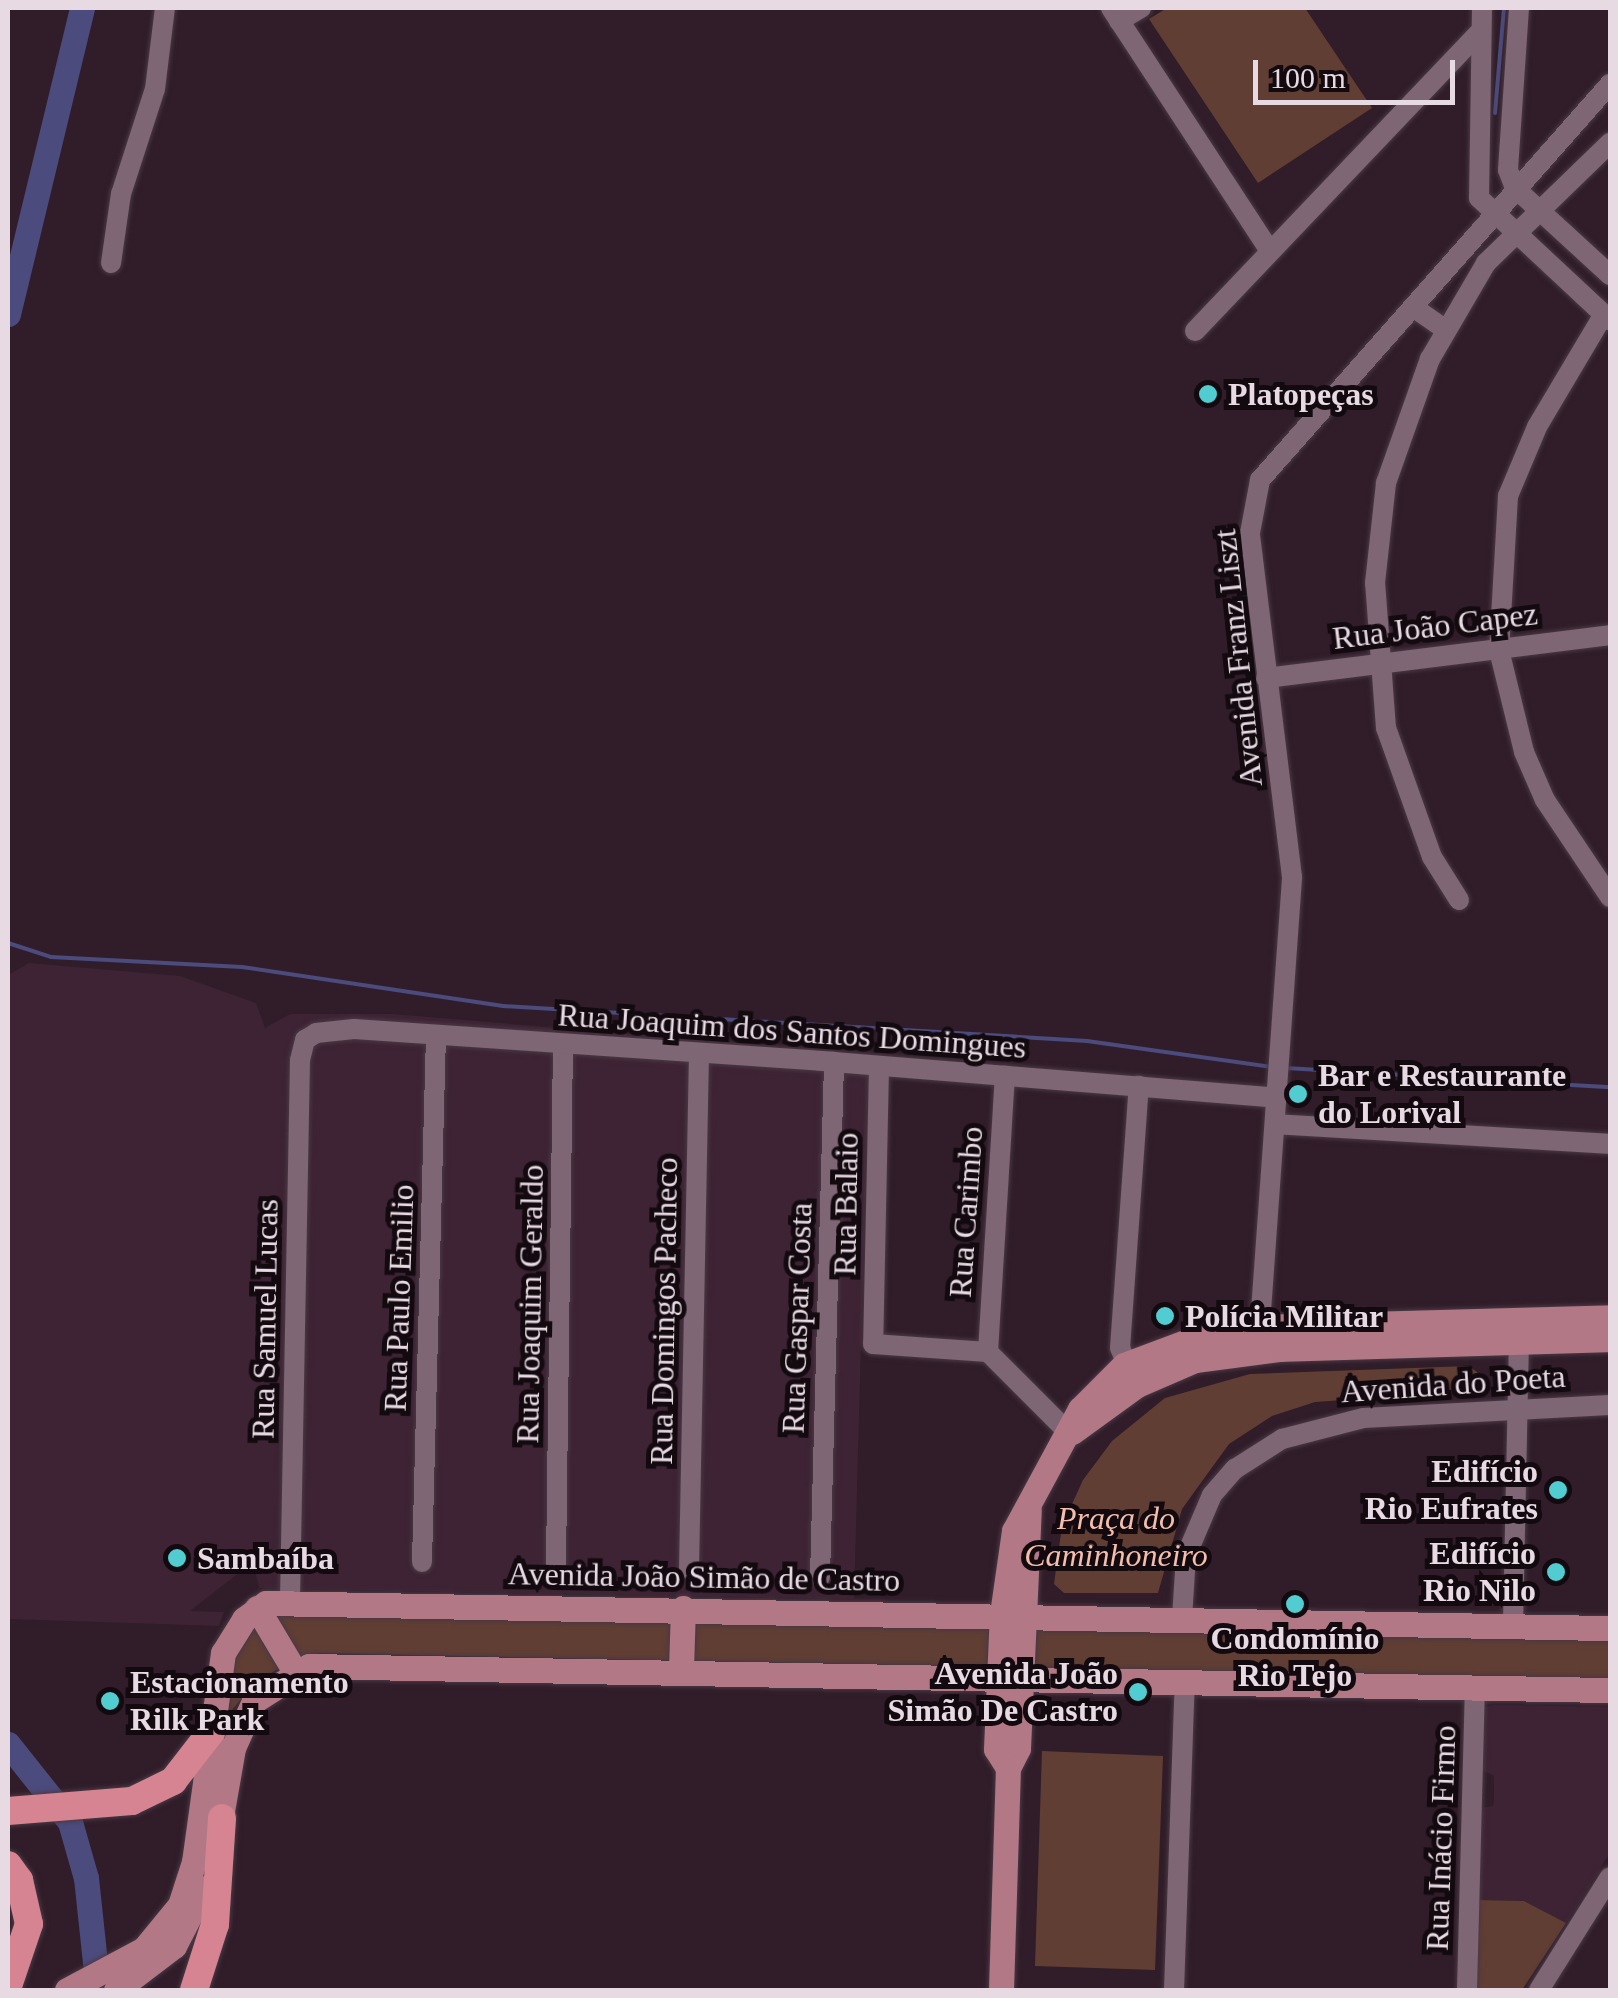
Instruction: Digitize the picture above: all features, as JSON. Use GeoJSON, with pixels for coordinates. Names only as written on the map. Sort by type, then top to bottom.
{"type":"FeatureCollection","features":[{"type":"Feature","properties":{"kind":"highway"},"geometry":{"type":"LineString","coordinates":[[17,1811],[132,1801],[174,1781],[211,1732]]}},
{"type":"Feature","properties":{"kind":"highway"},"geometry":{"type":"LineString","coordinates":[[194,1990],[215,1924],[222,1818]]}},
{"type":"Feature","properties":{"kind":"highway"},"geometry":{"type":"LineString","coordinates":[[8,1865],[22,1892],[29,1924],[8,1986]]}},
{"type":"Feature","properties":{"kind":"main road","name":"Avenida do Poeta"},"geometry":{"type":"LineString","coordinates":[[1259,1339],[1610,1317]]}},
{"type":"Feature","properties":{"kind":"main road","name":"Avenida do Poeta"},"geometry":{"type":"LineString","coordinates":[[1001,1990],[1008,1768],[996,1749],[1009,1677],[1013,1614],[1029,1510],[1069,1434],[1131,1375],[1191,1340],[1610,1339]]}},
{"type":"Feature","properties":{"kind":"main road","name":"Avenida João Simão de Castro"},"geometry":{"type":"LineString","coordinates":[[257,1608],[290,1600],[1610,1628]]}},
{"type":"Feature","properties":{"kind":"main road"},"geometry":{"type":"LineString","coordinates":[[117,1982],[180,1906],[194,1862],[223,1653],[257,1608],[294,1670]]}},
{"type":"Feature","properties":{"kind":"main road"},"geometry":{"type":"LineString","coordinates":[[681,1670],[684,1608]]}},
{"type":"Feature","properties":{"kind":"main road"},"geometry":{"type":"LineString","coordinates":[[68,1990],[117,1982],[156,1965],[186,1930],[222,1818],[227,1769],[243,1722],[254,1701],[294,1670],[343,1663],[1610,1690]]}},
{"type":"Feature","properties":{"kind":"street"},"geometry":{"type":"LineString","coordinates":[[111,262],[122,194],[155,88],[165,8]]}},
{"type":"Feature","properties":{"kind":"street"},"geometry":{"type":"LineString","coordinates":[[1141,8],[1115,14],[1270,252]]}},
{"type":"Feature","properties":{"kind":"street"},"geometry":{"type":"LineString","coordinates":[[1482,8],[1478,193],[1494,214],[1607,317],[1537,427],[1508,496],[1499,650],[1524,752],[1545,800],[1610,897]]}},
{"type":"Feature","properties":{"kind":"street"},"geometry":{"type":"LineString","coordinates":[[1519,8],[1506,137],[1515,188],[1610,275]]}},
{"type":"Feature","properties":{"kind":"street"},"geometry":{"type":"LineString","coordinates":[[1195,331],[1480,32]]}},
{"type":"Feature","properties":{"kind":"street","name":"Avenida Franz Liszt"},"geometry":{"type":"LineString","coordinates":[[1259,1339],[1292,877],[1250,533],[1260,480],[1610,84]]}},
{"type":"Feature","properties":{"kind":"street"},"geometry":{"type":"LineString","coordinates":[[1459,900],[1432,857],[1401,778],[1376,661],[1375,583],[1386,482],[1446,330],[1486,264],[1610,143]]}},
{"type":"Feature","properties":{"kind":"street"},"geometry":{"type":"LineString","coordinates":[[1413,307],[1446,330]]}},
{"type":"Feature","properties":{"kind":"street","name":"Rua João Capez"},"geometry":{"type":"LineString","coordinates":[[1266,678],[1376,661],[1610,636]]}},
{"type":"Feature","properties":{"kind":"street","name":"Rua Joaquim dos Santos Domingues"},"geometry":{"type":"LineString","coordinates":[[305,1040],[328,1029],[1277,1094]]}},
{"type":"Feature","properties":{"kind":"street","name":"Rua Paulo Emilio"},"geometry":{"type":"LineString","coordinates":[[422,1562],[436,1035]]}},
{"type":"Feature","properties":{"kind":"street","name":"Rua Samuel Lucas"},"geometry":{"type":"LineString","coordinates":[[290,1600],[300,1060],[305,1040]]}},
{"type":"Feature","properties":{"kind":"street","name":"Rua Joaquim Geraldo"},"geometry":{"type":"LineString","coordinates":[[556,1564],[563,1044]]}},
{"type":"Feature","properties":{"kind":"street","name":"Rua Domingos Pacheco"},"geometry":{"type":"LineString","coordinates":[[689,1569],[699,1053]]}},
{"type":"Feature","properties":{"kind":"street","name":"Rua Gaspar Costa"},"geometry":{"type":"LineString","coordinates":[[820,1576],[834,1062]]}},
{"type":"Feature","properties":{"kind":"street","name":"Rua Balaio"},"geometry":{"type":"LineString","coordinates":[[879,1066],[873,1344],[988,1352]]}},
{"type":"Feature","properties":{"kind":"street","name":"Rua Carimbo"},"geometry":{"type":"LineString","coordinates":[[988,1352],[1005,1076]]}},
{"type":"Feature","properties":{"kind":"street"},"geometry":{"type":"LineString","coordinates":[[1131,1375],[1139,1086]]}},
{"type":"Feature","properties":{"kind":"street"},"geometry":{"type":"LineString","coordinates":[[1275,1124],[1610,1144]]}},
{"type":"Feature","properties":{"kind":"street"},"geometry":{"type":"LineString","coordinates":[[1513,1626],[1519,1342]]}},
{"type":"Feature","properties":{"kind":"street"},"geometry":{"type":"LineString","coordinates":[[988,1352],[1069,1434]]}},
{"type":"Feature","properties":{"kind":"street","name":"Avenida do Poeta"},"geometry":{"type":"LineString","coordinates":[[1182,1618],[1186,1556],[1196,1526],[1212,1495],[1258,1451],[1318,1426],[1363,1418],[1610,1406]]}},
{"type":"Feature","properties":{"kind":"street"},"geometry":{"type":"LineString","coordinates":[[1174,1990],[1185,1680]]}},
{"type":"Feature","properties":{"kind":"street","name":"Rua Inácio Firmo"},"geometry":{"type":"LineString","coordinates":[[1467,1990],[1475,1686]]}},
{"type":"Feature","properties":{"kind":"street"},"geometry":{"type":"LineString","coordinates":[[1539,1990],[1610,1877]]}},
{"type":"Feature","properties":{"kind":"shaded area"},"geometry":{"type":"Polygon","coordinates":[[[29,963],[180,976],[256,1003],[265,1028],[290,1014],[393,1014],[869,1054],[854,1599],[259,1588],[253,1562],[190,1611],[224,1612],[219,1626],[8,1619],[8,975],[29,963]]]}},
{"type":"Feature","properties":{"kind":"shaded area"},"geometry":{"type":"Polygon","coordinates":[[[1610,1707],[1610,1853],[1566,1923],[1524,1901],[1478,1900],[1481,1808],[1493,1806],[1494,1797],[1494,1776],[1482,1770],[1483,1708],[1610,1707]]]}},
{"type":"Feature","properties":{"kind":"green space"},"geometry":{"type":"Polygon","coordinates":[[[1167,8],[1305,8],[1372,108],[1258,183],[1149,19],[1167,8]]]}},
{"type":"Feature","properties":{"kind":"green space","name":"Praça do Caminhoneiro"},"geometry":{"type":"Polygon","coordinates":[[[1469,1366],[1482,1376],[1473,1391],[1315,1402],[1272,1416],[1229,1444],[1182,1509],[1158,1593],[1064,1593],[1054,1584],[1062,1526],[1083,1480],[1112,1441],[1165,1398],[1250,1374],[1469,1366]]]}},
{"type":"Feature","properties":{"kind":"green space"},"geometry":{"type":"Polygon","coordinates":[[[288,1611],[1610,1637],[1610,1680],[319,1653],[290,1661],[254,1684],[232,1710],[218,1750],[231,1657],[251,1631],[288,1611]]]}},
{"type":"Feature","properties":{"kind":"green space"},"geometry":{"type":"Polygon","coordinates":[[[1042,1751],[1163,1756],[1155,1970],[1035,1966],[1042,1751]]]}},
{"type":"Feature","properties":{"kind":"green space"},"geometry":{"type":"Polygon","coordinates":[[[1478,1900],[1524,1901],[1566,1923],[1522,1990],[1476,1990],[1478,1900]]]}},
{"type":"Feature","properties":{"kind":"waterway"},"geometry":{"type":"LineString","coordinates":[[8,314],[82,8]]}},
{"type":"Feature","properties":{"kind":"waterway"},"geometry":{"type":"LineString","coordinates":[[1495,113],[1504,8]]}},
{"type":"Feature","properties":{"kind":"waterway"},"geometry":{"type":"LineString","coordinates":[[8,943],[51,957],[242,967],[503,1006],[1087,1041],[1272,1067]]}},
{"type":"Feature","properties":{"kind":"waterway"},"geometry":{"type":"LineString","coordinates":[[1286,1068],[1610,1087]]}},
{"type":"Feature","properties":{"kind":"waterway"},"geometry":{"type":"LineString","coordinates":[[8,1744],[70,1822],[86,1878],[98,1990]]}},
{"type":"Feature","properties":{"kind":"place","name":"Platopeças"},"geometry":{"type":"Point","coordinates":[1208,394]}},
{"type":"Feature","properties":{"kind":"place","name":"Bar e Restaurante do Lorival"},"geometry":{"type":"Point","coordinates":[1298,1094]}},
{"type":"Feature","properties":{"kind":"place","name":"Polícia Militar"},"geometry":{"type":"Point","coordinates":[1165,1316]}},
{"type":"Feature","properties":{"kind":"place","name":"Edifício Rio Eufrates"},"geometry":{"type":"Point","coordinates":[1558,1490]}},
{"type":"Feature","properties":{"kind":"place","name":"Sambaíba"},"geometry":{"type":"Point","coordinates":[177,1558]}},
{"type":"Feature","properties":{"kind":"place","name":"Edifício Rio Nilo"},"geometry":{"type":"Point","coordinates":[1556,1572]}},
{"type":"Feature","properties":{"kind":"place","name":"Condomínio Rio Tejo"},"geometry":{"type":"Point","coordinates":[1295,1604]}},
{"type":"Feature","properties":{"kind":"place","name":"Avenida João Simão De Castro"},"geometry":{"type":"Point","coordinates":[1138,1692]}},
{"type":"Feature","properties":{"kind":"place","name":"Estacionamento Rilk Park"},"geometry":{"type":"Point","coordinates":[110,1701]}}]}
